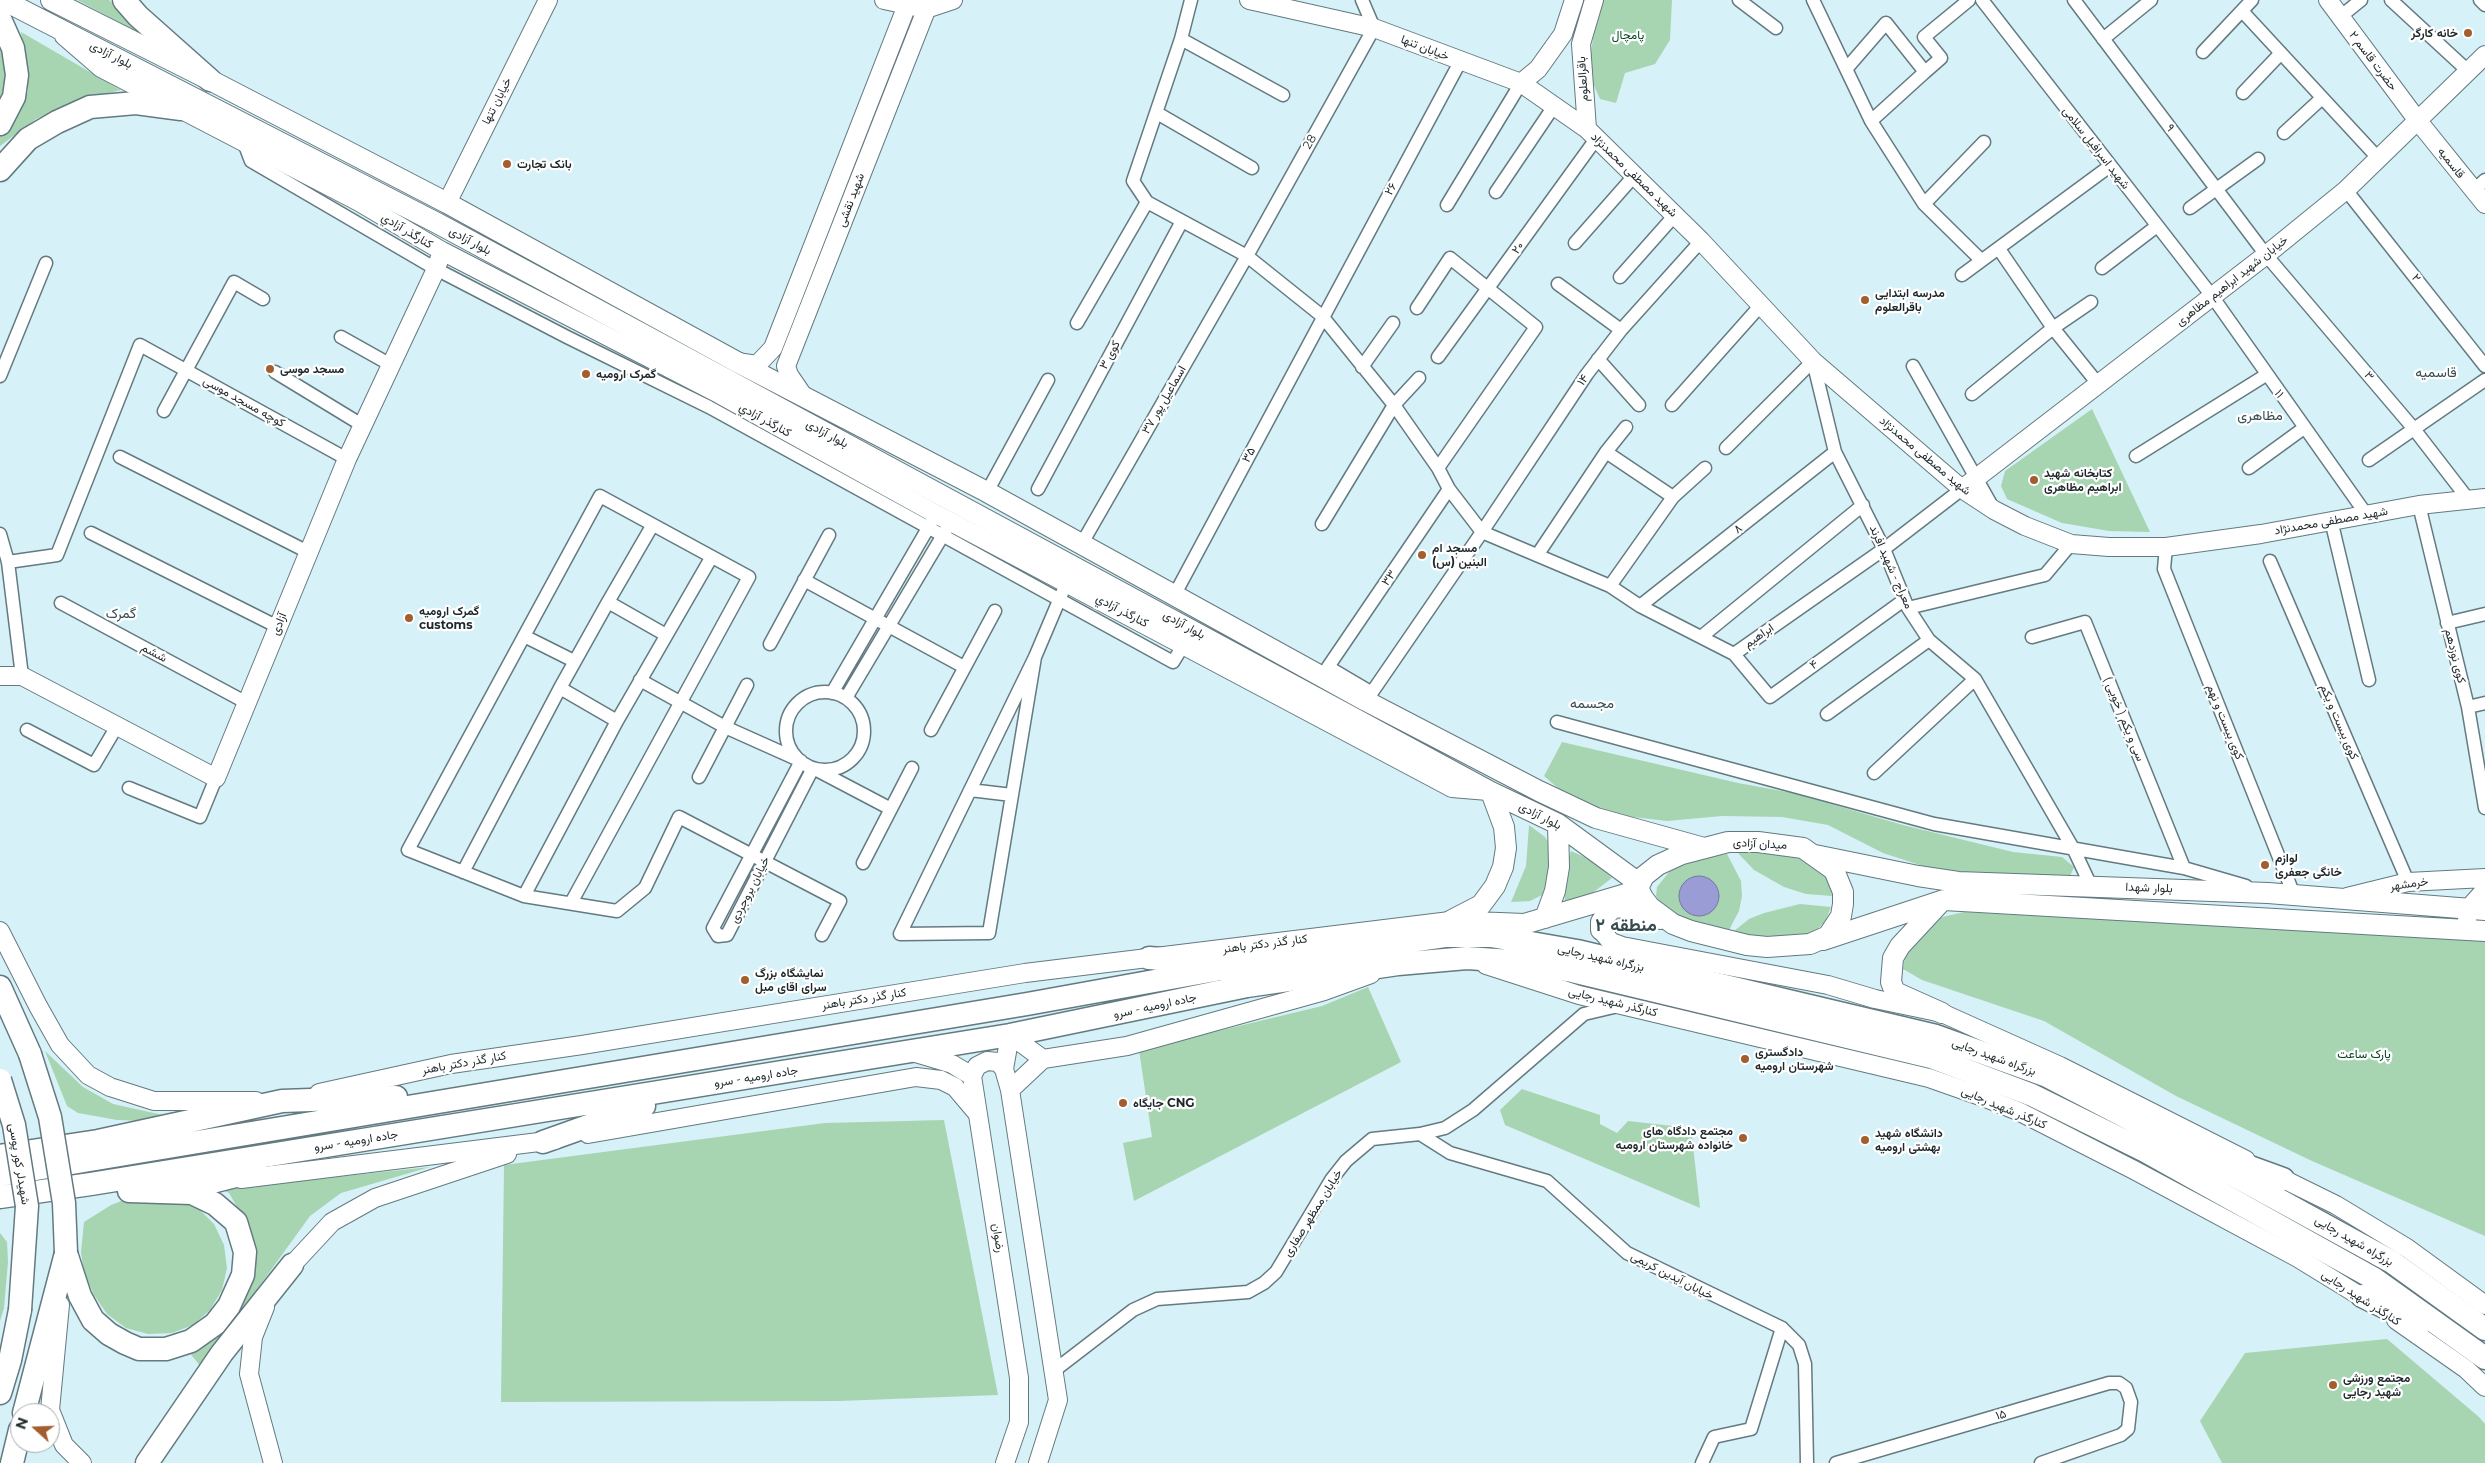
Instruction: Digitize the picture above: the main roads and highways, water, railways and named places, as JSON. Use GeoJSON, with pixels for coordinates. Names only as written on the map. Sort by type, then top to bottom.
{"type":"FeatureCollection","features":[{"type":"Feature","properties":{"kind":"highway"},"geometry":{"type":"LineString","coordinates":[[124,0],[138,16],[210,80]]}},
{"type":"Feature","properties":{"kind":"highway"},"geometry":{"type":"LineString","coordinates":[[0,19],[13,48],[17,75],[14,97],[0,124]]}},
{"type":"Feature","properties":{"kind":"highway"},"geometry":{"type":"LineString","coordinates":[[0,170],[28,139],[57,122],[90,107],[136,103],[181,109]]}},
{"type":"Feature","properties":{"kind":"highway","name":"جاده ارومیه - سرو"},"geometry":{"type":"LineString","coordinates":[[0,1175],[94,1161],[481,1094],[1018,1006],[1447,929]]}},
{"type":"Feature","properties":{"kind":"highway","name":"بزرگراه شهید رجایی"},"geometry":{"type":"LineString","coordinates":[[1447,929],[1577,951],[1936,1036],[2047,1076],[2155,1132],[2392,1262],[2485,1329]]}},
{"type":"Feature","properties":{"kind":"highway"},"geometry":{"type":"LineString","coordinates":[[1149,958],[1243,965]]}},
{"type":"Feature","properties":{"kind":"highway","name":"جاده ارومیه - سرو"},"geometry":{"type":"LineString","coordinates":[[0,1197],[1010,1036],[1247,986],[1398,964],[1466,958],[1511,961]]}},
{"type":"Feature","properties":{"kind":"highway","name":"بزرگراه شهید رجایی"},"geometry":{"type":"LineString","coordinates":[[1511,961],[1581,974],[1931,1057],[2032,1095],[2145,1151],[2307,1239],[2373,1278],[2480,1354]]}},
{"type":"Feature","properties":{"kind":"highway"},"geometry":{"type":"LineString","coordinates":[[0,987],[30,1054],[50,1117],[64,1203],[66,1254],[80,1296],[93,1320],[109,1334],[139,1349],[166,1350],[191,1341],[215,1324],[230,1306],[243,1275],[245,1252],[236,1222],[215,1204],[192,1193],[128,1191]]}},
{"type":"Feature","properties":{"kind":"highway","name":"شهیدلر کور پوسی"},"geometry":{"type":"LineString","coordinates":[[0,1080],[14,1125],[27,1206],[20,1310],[10,1360],[0,1393]]}},
{"type":"Feature","properties":{"kind":"highway"},"geometry":{"type":"LineString","coordinates":[[543,1142],[698,1087]]}},
{"type":"Feature","properties":{"kind":"highway"},"geometry":{"type":"LineString","coordinates":[[0,1156],[98,1141],[282,1101],[481,1094]]}},
{"type":"Feature","properties":{"kind":"highway"},"geometry":{"type":"LineString","coordinates":[[2155,1132],[2283,1179]]}},
{"type":"Feature","properties":{"kind":"highway"},"geometry":{"type":"LineString","coordinates":[[0,1210],[128,1191],[208,1182],[401,1134]]}},
{"type":"Feature","properties":{"kind":"highway"},"geometry":{"type":"LineString","coordinates":[[27,1403],[66,1254]]}},
{"type":"Feature","properties":{"kind":"highway"},"geometry":{"type":"LineString","coordinates":[[147,1463],[222,1353],[292,1265]]}},
{"type":"Feature","properties":{"kind":"highway"},"geometry":{"type":"LineString","coordinates":[[2362,1296],[2480,1354]]}},
{"type":"Feature","properties":{"kind":"highway"},"geometry":{"type":"LineString","coordinates":[[0,1342],[20,1310]]}},
{"type":"Feature","properties":{"kind":"main road","name":"بلوار آزادی"},"geometry":{"type":"LineString","coordinates":[[4,0],[436,223],[944,517],[1558,824],[1640,887]]}},
{"type":"Feature","properties":{"kind":"main road","name":"بلوار آزادی"},"geometry":{"type":"LineString","coordinates":[[51,0],[447,203],[737,362],[987,492],[1080,545],[1596,818],[1704,848]]}},
{"type":"Feature","properties":{"kind":"main road","name":"خیابان تنها"},"geometry":{"type":"LineString","coordinates":[[447,203],[548,0]]}},
{"type":"Feature","properties":{"kind":"main road"},"geometry":{"type":"LineString","coordinates":[[884,0],[928,4],[953,0]]}},
{"type":"Feature","properties":{"kind":"main road","name":"خیابان تنها"},"geometry":{"type":"LineString","coordinates":[[1249,0],[1306,6],[1374,28],[1460,62],[1521,83],[1591,134]]}},
{"type":"Feature","properties":{"kind":"main road"},"geometry":{"type":"LineString","coordinates":[[1521,83],[1538,69],[1563,34],[1574,0]]}},
{"type":"Feature","properties":{"kind":"main road","name":"باقرالعلوم"},"geometry":{"type":"LineString","coordinates":[[1591,134],[1581,44],[1594,0]]}},
{"type":"Feature","properties":{"kind":"main road","name":"۲ حضرت قاسم"},"geometry":{"type":"LineString","coordinates":[[2328,0],[2418,121]]}},
{"type":"Feature","properties":{"kind":"main road","name":"شهید نقشی"},"geometry":{"type":"LineString","coordinates":[[767,356],[772,348],[907,3]]}},
{"type":"Feature","properties":{"kind":"main road","name":"شهید نقشی"},"geometry":{"type":"LineString","coordinates":[[786,366],[928,4]]}},
{"type":"Feature","properties":{"kind":"main road","name":"کنارگذر آزادي"},"geometry":{"type":"LineString","coordinates":[[50,24],[101,68],[243,140],[359,202],[442,252],[719,394],[944,517],[1452,788],[1491,792]]}},
{"type":"Feature","properties":{"kind":"main road","name":"خیابان شهید ابراهیم مظاهری"},"geometry":{"type":"LineString","coordinates":[[1962,490],[2266,256],[2346,190],[2485,54]]}},
{"type":"Feature","properties":{"kind":"main road","name":"قاسمیه"},"geometry":{"type":"LineString","coordinates":[[2418,121],[2479,185],[2485,204]]}},
{"type":"Feature","properties":{"kind":"main road","name":"شهید مصطفی محمدنژاد"},"geometry":{"type":"LineString","coordinates":[[1591,134],[1701,241],[1813,362],[1962,490],[2025,526],[2070,544],[2109,547],[2166,547],[2261,534],[2366,514],[2477,499]]}},
{"type":"Feature","properties":{"kind":"main road","name":"آزادی"},"geometry":{"type":"LineString","coordinates":[[0,676],[22,676],[216,778],[347,459],[436,269],[442,252]]}},
{"type":"Feature","properties":{"kind":"main road"},"geometry":{"type":"LineString","coordinates":[[737,362],[757,365],[767,356],[769,362],[778,369],[786,366],[789,375],[804,397]]}},
{"type":"Feature","properties":{"kind":"main road"},"geometry":{"type":"LineString","coordinates":[[1447,929],[1481,905],[1495,886],[1503,867],[1506,848],[1504,827],[1491,792]]}},
{"type":"Feature","properties":{"kind":"main road"},"geometry":{"type":"LineString","coordinates":[[1545,918],[1555,891],[1559,867],[1558,824]]}},
{"type":"Feature","properties":{"kind":"main road","name":"میدان آزادی"},"geometry":{"type":"LineString","coordinates":[[1640,887],[1644,876],[1658,865],[1682,854],[1728,842],[1758,842],[1803,848],[1834,870],[1843,892],[1841,916],[1836,926],[1823,940]]}},
{"type":"Feature","properties":{"kind":"main road","name":"بلوار شهدا"},"geometry":{"type":"LineString","coordinates":[[1815,855],[1918,876],[1958,882],[2268,892],[2335,900],[2476,909]]}},
{"type":"Feature","properties":{"kind":"main road","name":"خرمشهر"},"geometry":{"type":"LineString","coordinates":[[2335,900],[2408,882],[2485,878]]}},
{"type":"Feature","properties":{"kind":"main road"},"geometry":{"type":"LineString","coordinates":[[1447,929],[1524,924],[1640,887],[1650,907],[1673,924]]}},
{"type":"Feature","properties":{"kind":"main road"},"geometry":{"type":"LineString","coordinates":[[2476,930],[2476,909],[2485,890]]}},
{"type":"Feature","properties":{"kind":"main road"},"geometry":{"type":"LineString","coordinates":[[1944,900],[1900,946],[1891,970],[1890,982],[1895,992],[2060,1066],[2336,1205],[2407,1248],[2485,1305]]}},
{"type":"Feature","properties":{"kind":"main road","name":"بلوار شهدا"},"geometry":{"type":"LineString","coordinates":[[1823,940],[1944,900],[2476,930]]}},
{"type":"Feature","properties":{"kind":"main road"},"geometry":{"type":"LineString","coordinates":[[1823,940],[1810,944],[1767,948],[1714,937],[1619,908],[1612,909],[1601,922],[1601,930],[1611,942],[1622,946],[1828,985],[1875,999],[1942,1013]]}},
{"type":"Feature","properties":{"kind":"main road","name":"کنار گذر دکتر باهنر"},"geometry":{"type":"LineString","coordinates":[[3,939],[60,1045],[88,1075],[102,1083],[154,1101],[282,1101],[451,1064],[582,1045],[1025,972],[1447,929]]}},
{"type":"Feature","properties":{"kind":"main road","name":"کنارگذر شهید رجایی"},"geometry":{"type":"LineString","coordinates":[[1466,958],[1579,995],[1929,1078],[2020,1112],[2298,1258],[2362,1296],[2466,1370],[2485,1388]]}},
{"type":"Feature","properties":{"kind":"main road"},"geometry":{"type":"LineString","coordinates":[[1010,1090],[1043,1059],[1127,1046],[1324,992],[1398,964]]}},
{"type":"Feature","properties":{"kind":"main road"},"geometry":{"type":"LineString","coordinates":[[1004,1069],[1010,1036],[1043,1059]]}},
{"type":"Feature","properties":{"kind":"main road"},"geometry":{"type":"LineString","coordinates":[[912,1052],[952,1064],[972,1076],[977,1066],[987,1061],[998,1062],[1004,1069],[1010,1090],[1058,1400],[1038,1463]]}},
{"type":"Feature","properties":{"kind":"main road"},"geometry":{"type":"LineString","coordinates":[[208,1182],[543,1142],[916,1076],[941,1080],[955,1087],[977,1113]]}},
{"type":"Feature","properties":{"kind":"main road","name":"رضوان"},"geometry":{"type":"LineString","coordinates":[[972,1076],[1019,1378],[1019,1422],[1005,1463]]}},
{"type":"Feature","properties":{"kind":"main road"},"geometry":{"type":"LineString","coordinates":[[273,1463],[249,1374],[252,1337],[266,1304],[292,1265],[332,1222],[376,1198],[543,1142]]}},
{"type":"Feature","properties":{"kind":"main road"},"geometry":{"type":"LineString","coordinates":[[66,1254],[50,1410],[64,1445],[82,1463]]}},
{"type":"Feature","properties":{"kind":"water"},"geometry":{"type":"Polygon","coordinates":[[[1699,876],[1713,882],[1719,896],[1713,910],[1699,916],[1685,910],[1679,896],[1685,882],[1699,876]]]}},
{"type":"Feature","properties":{"kind":"place","name":"خانه کارگر"},"geometry":{"type":"Point","coordinates":[2468,33]}},
{"type":"Feature","properties":{"kind":"place","name":"بانک تجارت"},"geometry":{"type":"Point","coordinates":[507,164]}},
{"type":"Feature","properties":{"kind":"place","name":"مدرسه ابتدایی باقرالعلوم"},"geometry":{"type":"Point","coordinates":[1865,300]}},
{"type":"Feature","properties":{"kind":"place","name":"مسجد موسی"},"geometry":{"type":"Point","coordinates":[270,369]}},
{"type":"Feature","properties":{"kind":"place","name":"گمرک ارومیه"},"geometry":{"type":"Point","coordinates":[586,374]}},
{"type":"Feature","properties":{"kind":"place","name":"کتابخانه شهید ابراهیم مظاهری"},"geometry":{"type":"Point","coordinates":[2034,480]}},
{"type":"Feature","properties":{"kind":"place","name":"مسجد ام البنین (س)"},"geometry":{"type":"Point","coordinates":[1422,555]}},
{"type":"Feature","properties":{"kind":"place","name":"گمرک ارومیه customs"},"geometry":{"type":"Point","coordinates":[409,618]}},
{"type":"Feature","properties":{"kind":"place","name":"لوازم خانگی جعفری"},"geometry":{"type":"Point","coordinates":[2265,865]}},
{"type":"Feature","properties":{"kind":"place","name":"نمایشگاه بزرگ سرای اقای مبل"},"geometry":{"type":"Point","coordinates":[745,980]}},
{"type":"Feature","properties":{"kind":"place","name":"دادگستری شهرستان ارومیه"},"geometry":{"type":"Point","coordinates":[1745,1059]}},
{"type":"Feature","properties":{"kind":"place","name":"جایگاه CNG"},"geometry":{"type":"Point","coordinates":[1123,1103]}},
{"type":"Feature","properties":{"kind":"place","name":"مجتمع دادگاه های خانواده شهرستان ارومیه"},"geometry":{"type":"Point","coordinates":[1743,1138]}},
{"type":"Feature","properties":{"kind":"place","name":"دانشگاه شهید بهشتی ارومیه"},"geometry":{"type":"Point","coordinates":[1865,1140]}},
{"type":"Feature","properties":{"kind":"place","name":"مجتمع ورزشی شهید رجایی"},"geometry":{"type":"Point","coordinates":[2333,1385]}},
{"type":"Feature","properties":{"kind":"district","name":"قاسمیه"},"geometry":{"type":"Point","coordinates":[2436,373]}},
{"type":"Feature","properties":{"kind":"district","name":"مظاهری"},"geometry":{"type":"Point","coordinates":[2260,416]}},
{"type":"Feature","properties":{"kind":"district","name":"گمرک"},"geometry":{"type":"Point","coordinates":[121,614]}},
{"type":"Feature","properties":{"kind":"district","name":"مجسمه"},"geometry":{"type":"Point","coordinates":[1592,704]}},
{"type":"Feature","properties":{"kind":"district","name":"منطقه ۲"},"geometry":{"type":"Point","coordinates":[1626,926]}},
{"type":"Feature","properties":{"kind":"park label","name":"پامچال"},"geometry":{"type":"Point","coordinates":[1628,35]}},
{"type":"Feature","properties":{"kind":"park label","name":"پارک ساعت"},"geometry":{"type":"Point","coordinates":[2364,1054]}}]}
